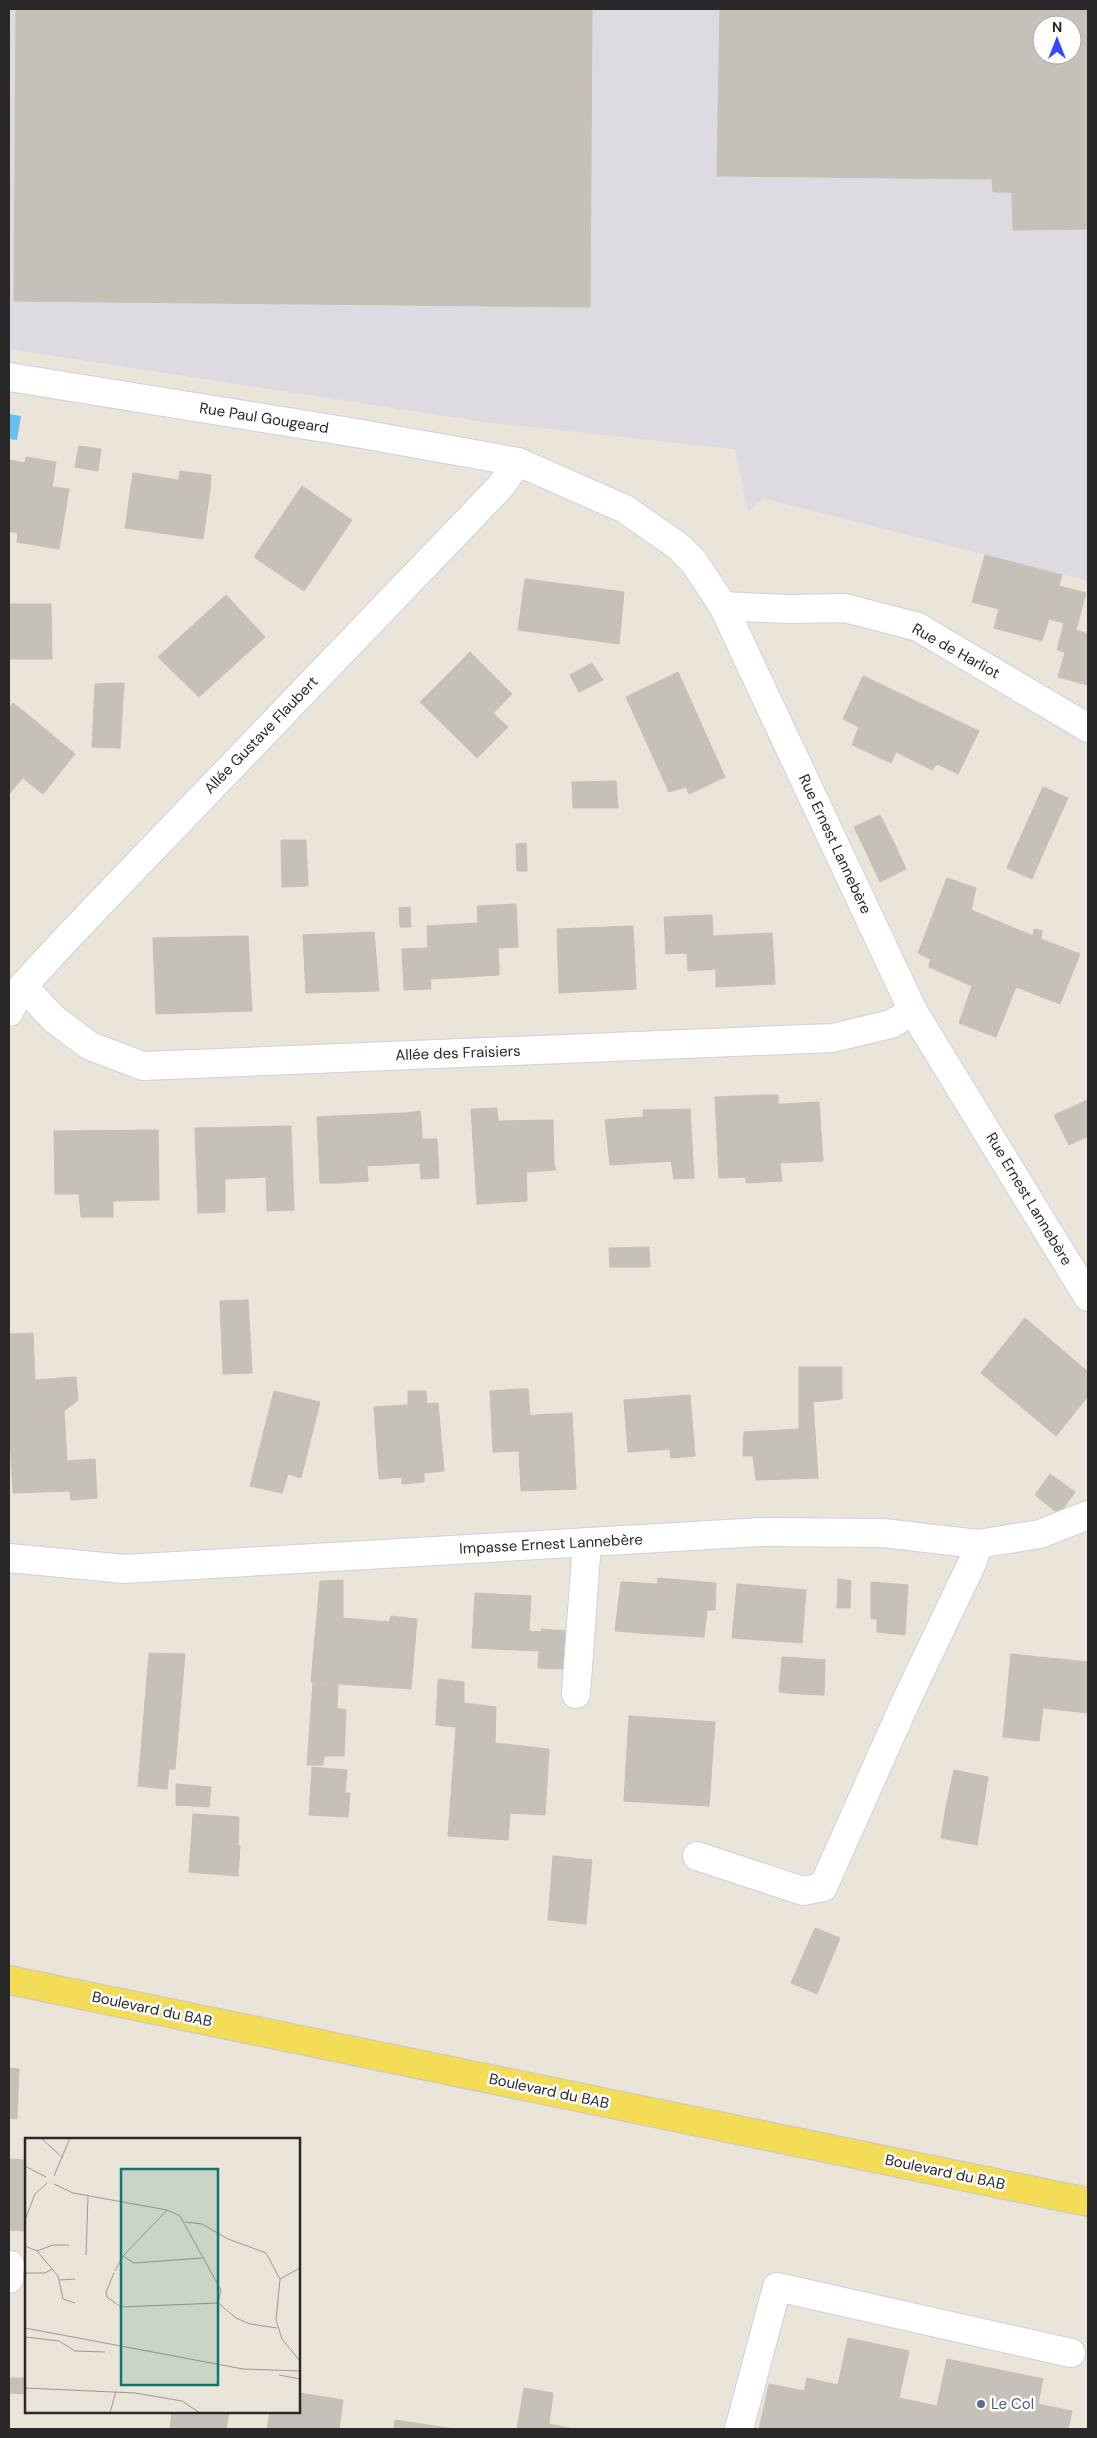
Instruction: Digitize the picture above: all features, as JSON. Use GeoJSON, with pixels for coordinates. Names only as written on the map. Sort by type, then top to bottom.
{"type":"FeatureCollection","features":[{"type":"Feature","properties":{"kind":"main road","name":"Boulevard du BAB"},"geometry":{"type":"LineString","coordinates":[[9,1980],[1088,2202]]}},
{"type":"Feature","properties":{"kind":"street","name":"Rue Paul Gougeard"},"geometry":{"type":"LineString","coordinates":[[9,377],[356,433],[518,462]]}},
{"type":"Feature","properties":{"kind":"street","name":"Rue Ernest Lannebère"},"geometry":{"type":"LineString","coordinates":[[518,462],[625,508],[678,546],[694,562],[723,606],[914,1011],[1088,1297]]}},
{"type":"Feature","properties":{"kind":"street","name":"Allée Gustave Flaubert"},"geometry":{"type":"LineString","coordinates":[[9,1012],[23,986],[74,930],[500,487],[518,462]]}},
{"type":"Feature","properties":{"kind":"street","name":"Rue de Harliot"},"geometry":{"type":"LineString","coordinates":[[723,606],[787,609],[845,608],[918,627],[1088,728]]}},
{"type":"Feature","properties":{"kind":"street","name":"Allée des Fraisiers"},"geometry":{"type":"LineString","coordinates":[[23,986],[54,1019],[90,1046],[143,1066],[833,1038],[891,1024],[914,1011]]}},
{"type":"Feature","properties":{"kind":"street","name":"Impasse Ernest Lannebère"},"geometry":{"type":"LineString","coordinates":[[9,1558],[125,1569],[761,1532],[883,1533],[978,1544],[1040,1534],[1088,1515]]}},
{"type":"Feature","properties":{"kind":"street"},"geometry":{"type":"LineString","coordinates":[[576,1694],[587,1542]]}},
{"type":"Feature","properties":{"kind":"street"},"geometry":{"type":"LineString","coordinates":[[697,1856],[803,1891],[823,1887],[973,1561],[978,1544]]}},
{"type":"Feature","properties":{"kind":"street"},"geometry":{"type":"LineString","coordinates":[[739,2429],[777,2287],[1071,2354]]}},
{"type":"Feature","properties":{"kind":"shaded area"},"geometry":{"type":"Polygon","coordinates":[[[9,9],[1088,9],[1088,581],[763,498],[748,512],[735,449],[485,422],[9,349],[9,9]]]}},
{"type":"Feature","properties":{"kind":"water"},"geometry":{"type":"Polygon","coordinates":[[[9,414],[21,416],[17,440],[9,439],[9,414]]]}},
{"type":"Feature","properties":{"kind":"building"},"geometry":{"type":"Polygon","coordinates":[[[16,9],[592,9],[590,307],[14,301],[16,9]]]}},
{"type":"Feature","properties":{"kind":"building"},"geometry":{"type":"Polygon","coordinates":[[[720,9],[1088,9],[1088,193],[993,192],[992,179],[717,176],[720,9]]]}},
{"type":"Feature","properties":{"kind":"building"},"geometry":{"type":"Polygon","coordinates":[[[1012,192],[1088,193],[1088,229],[1013,230],[1012,192]]]}},
{"type":"Feature","properties":{"kind":"building"},"geometry":{"type":"Polygon","coordinates":[[[79,446],[101,449],[98,471],[75,467],[79,446]]]}},
{"type":"Feature","properties":{"kind":"building"},"geometry":{"type":"Polygon","coordinates":[[[26,457],[56,462],[52,487],[69,489],[59,549],[17,542],[18,533],[9,531],[10,460],[25,463],[26,457]]]}},
{"type":"Feature","properties":{"kind":"building"},"geometry":{"type":"Polygon","coordinates":[[[180,471],[211,475],[210,490],[178,486],[180,471]]]}},
{"type":"Feature","properties":{"kind":"building"},"geometry":{"type":"Polygon","coordinates":[[[133,473],[178,480],[178,486],[210,490],[203,539],[125,528],[133,473]]]}},
{"type":"Feature","properties":{"kind":"building"},"geometry":{"type":"Polygon","coordinates":[[[302,486],[352,520],[304,591],[254,557],[302,486]]]}},
{"type":"Feature","properties":{"kind":"building"},"geometry":{"type":"Polygon","coordinates":[[[985,555],[1062,575],[1042,641],[994,628],[999,609],[972,602],[985,555]]]}},
{"type":"Feature","properties":{"kind":"building"},"geometry":{"type":"Polygon","coordinates":[[[525,579],[624,592],[619,644],[518,630],[525,579]]]}},
{"type":"Feature","properties":{"kind":"building"},"geometry":{"type":"Polygon","coordinates":[[[1059,586],[1086,593],[1076,630],[1088,634],[1088,685],[1058,677],[1065,652],[1057,650],[1064,623],[1049,619],[1059,586]]]}},
{"type":"Feature","properties":{"kind":"building"},"geometry":{"type":"Polygon","coordinates":[[[226,595],[265,637],[199,697],[158,657],[226,595]]]}},
{"type":"Feature","properties":{"kind":"building"},"geometry":{"type":"Polygon","coordinates":[[[9,604],[51,604],[52,659],[9,659],[9,604]]]}},
{"type":"Feature","properties":{"kind":"building"},"geometry":{"type":"Polygon","coordinates":[[[470,652],[512,694],[463,744],[420,702],[470,652]]]}},
{"type":"Feature","properties":{"kind":"building"},"geometry":{"type":"Polygon","coordinates":[[[592,663],[603,680],[579,692],[570,675],[592,663]]]}},
{"type":"Feature","properties":{"kind":"building"},"geometry":{"type":"Polygon","coordinates":[[[678,672],[725,777],[689,794],[686,787],[669,792],[626,697],[678,672]]]}},
{"type":"Feature","properties":{"kind":"building"},"geometry":{"type":"Polygon","coordinates":[[[863,676],[979,731],[958,774],[937,764],[932,770],[857,732],[859,727],[843,719],[863,676]]]}},
{"type":"Feature","properties":{"kind":"building"},"geometry":{"type":"Polygon","coordinates":[[[124,683],[120,748],[92,747],[95,684],[124,683]]]}},
{"type":"Feature","properties":{"kind":"building"},"geometry":{"type":"Polygon","coordinates":[[[13,703],[27,714],[9,738],[9,708],[13,703]]]}},
{"type":"Feature","properties":{"kind":"building"},"geometry":{"type":"Polygon","coordinates":[[[493,713],[508,727],[477,758],[463,744],[493,713]]]}},
{"type":"Feature","properties":{"kind":"building"},"geometry":{"type":"Polygon","coordinates":[[[27,714],[75,754],[43,794],[23,778],[9,794],[9,738],[27,714]]]}},
{"type":"Feature","properties":{"kind":"building"},"geometry":{"type":"Polygon","coordinates":[[[857,732],[896,752],[891,763],[852,745],[857,732]]]}},
{"type":"Feature","properties":{"kind":"building"},"geometry":{"type":"Polygon","coordinates":[[[616,781],[618,808],[573,808],[572,782],[616,781]]]}},
{"type":"Feature","properties":{"kind":"building"},"geometry":{"type":"Polygon","coordinates":[[[1043,787],[1068,798],[1041,858],[1016,847],[1043,787]]]}},
{"type":"Feature","properties":{"kind":"building"},"geometry":{"type":"Polygon","coordinates":[[[880,815],[895,845],[869,858],[854,827],[880,815]]]}},
{"type":"Feature","properties":{"kind":"building"},"geometry":{"type":"Polygon","coordinates":[[[281,840],[306,840],[308,886],[282,887],[281,840]]]}},
{"type":"Feature","properties":{"kind":"building"},"geometry":{"type":"Polygon","coordinates":[[[526,843],[527,871],[517,871],[516,844],[526,843]]]}},
{"type":"Feature","properties":{"kind":"building"},"geometry":{"type":"Polygon","coordinates":[[[895,845],[906,869],[880,882],[869,858],[895,845]]]}},
{"type":"Feature","properties":{"kind":"building"},"geometry":{"type":"Polygon","coordinates":[[[1016,847],[1041,858],[1032,879],[1007,868],[1016,847]]]}},
{"type":"Feature","properties":{"kind":"building"},"geometry":{"type":"Polygon","coordinates":[[[947,878],[976,888],[971,910],[1033,936],[1034,929],[1042,931],[1041,939],[1080,954],[1060,1004],[1016,987],[996,1037],[959,1023],[972,986],[929,967],[930,959],[918,953],[947,878]]]}},
{"type":"Feature","properties":{"kind":"building"},"geometry":{"type":"Polygon","coordinates":[[[516,904],[518,947],[498,948],[499,966],[466,967],[466,977],[430,979],[431,989],[404,990],[402,949],[428,948],[427,926],[478,923],[477,906],[516,904]]]}},
{"type":"Feature","properties":{"kind":"building"},"geometry":{"type":"Polygon","coordinates":[[[410,907],[411,927],[400,927],[399,908],[410,907]]]}},
{"type":"Feature","properties":{"kind":"building"},"geometry":{"type":"Polygon","coordinates":[[[712,915],[713,936],[772,933],[775,984],[716,987],[716,969],[688,971],[685,916],[712,915]]]}},
{"type":"Feature","properties":{"kind":"building"},"geometry":{"type":"Polygon","coordinates":[[[685,916],[687,953],[666,954],[664,917],[685,916]]]}},
{"type":"Feature","properties":{"kind":"building"},"geometry":{"type":"Polygon","coordinates":[[[633,926],[636,989],[559,993],[557,929],[633,926]]]}},
{"type":"Feature","properties":{"kind":"building"},"geometry":{"type":"Polygon","coordinates":[[[374,932],[379,991],[306,993],[303,935],[374,932]]]}},
{"type":"Feature","properties":{"kind":"building"},"geometry":{"type":"Polygon","coordinates":[[[248,936],[252,1011],[156,1014],[153,938],[248,936]]]}},
{"type":"Feature","properties":{"kind":"building"},"geometry":{"type":"Polygon","coordinates":[[[499,966],[499,975],[466,977],[466,967],[499,966]]]}},
{"type":"Feature","properties":{"kind":"building"},"geometry":{"type":"Polygon","coordinates":[[[765,1095],[766,1105],[819,1102],[823,1161],[780,1163],[782,1181],[746,1183],[746,1177],[719,1178],[715,1097],[765,1095]]]}},
{"type":"Feature","properties":{"kind":"building"},"geometry":{"type":"Polygon","coordinates":[[[765,1095],[778,1095],[778,1104],[766,1105],[765,1095]]]}},
{"type":"Feature","properties":{"kind":"building"},"geometry":{"type":"Polygon","coordinates":[[[1088,1100],[1088,1136],[1069,1145],[1054,1115],[1088,1100]]]}},
{"type":"Feature","properties":{"kind":"building"},"geometry":{"type":"Polygon","coordinates":[[[497,1108],[498,1121],[553,1120],[554,1163],[526,1164],[527,1201],[477,1204],[471,1109],[497,1108]]]}},
{"type":"Feature","properties":{"kind":"building"},"geometry":{"type":"Polygon","coordinates":[[[690,1109],[694,1178],[674,1179],[671,1161],[610,1165],[605,1120],[643,1117],[643,1110],[690,1109]]]}},
{"type":"Feature","properties":{"kind":"building"},"geometry":{"type":"Polygon","coordinates":[[[420,1111],[421,1119],[407,1120],[406,1113],[420,1111]]]}},
{"type":"Feature","properties":{"kind":"building"},"geometry":{"type":"Polygon","coordinates":[[[406,1113],[407,1120],[421,1119],[422,1139],[437,1139],[439,1178],[421,1179],[420,1163],[367,1166],[368,1181],[338,1183],[335,1116],[406,1113]]]}},
{"type":"Feature","properties":{"kind":"building"},"geometry":{"type":"Polygon","coordinates":[[[335,1116],[338,1183],[320,1183],[317,1117],[335,1116]]]}},
{"type":"Feature","properties":{"kind":"building"},"geometry":{"type":"Polygon","coordinates":[[[291,1126],[294,1210],[267,1211],[266,1177],[225,1179],[225,1212],[198,1213],[195,1128],[291,1126]]]}},
{"type":"Feature","properties":{"kind":"building"},"geometry":{"type":"Polygon","coordinates":[[[158,1130],[159,1200],[113,1201],[113,1217],[81,1217],[79,1194],[55,1194],[54,1131],[158,1130]]]}},
{"type":"Feature","properties":{"kind":"building"},"geometry":{"type":"Polygon","coordinates":[[[554,1163],[556,1170],[526,1172],[526,1164],[554,1163]]]}},
{"type":"Feature","properties":{"kind":"building"},"geometry":{"type":"Polygon","coordinates":[[[649,1247],[650,1267],[610,1267],[609,1248],[649,1247]]]}},
{"type":"Feature","properties":{"kind":"building"},"geometry":{"type":"Polygon","coordinates":[[[248,1300],[252,1373],[223,1374],[220,1301],[248,1300]]]}},
{"type":"Feature","properties":{"kind":"building"},"geometry":{"type":"Polygon","coordinates":[[[1025,1318],[1088,1372],[1088,1396],[1056,1436],[981,1373],[1025,1318]]]}},
{"type":"Feature","properties":{"kind":"building"},"geometry":{"type":"Polygon","coordinates":[[[33,1333],[35,1380],[76,1377],[78,1400],[64,1411],[9,1414],[9,1334],[33,1333]]]}},
{"type":"Feature","properties":{"kind":"building"},"geometry":{"type":"Polygon","coordinates":[[[799,1367],[842,1367],[842,1399],[813,1402],[818,1478],[756,1480],[753,1456],[743,1456],[744,1432],[799,1429],[799,1367]]]}},
{"type":"Feature","properties":{"kind":"building"},"geometry":{"type":"Polygon","coordinates":[[[517,1389],[528,1389],[530,1416],[519,1416],[517,1389]]]}},
{"type":"Feature","properties":{"kind":"building"},"geometry":{"type":"Polygon","coordinates":[[[517,1389],[519,1416],[572,1413],[576,1489],[521,1491],[519,1451],[493,1452],[490,1391],[517,1389]]]}},
{"type":"Feature","properties":{"kind":"building"},"geometry":{"type":"Polygon","coordinates":[[[274,1391],[320,1402],[301,1478],[288,1474],[282,1493],[250,1486],[274,1391]]]}},
{"type":"Feature","properties":{"kind":"building"},"geometry":{"type":"Polygon","coordinates":[[[408,1391],[426,1391],[427,1404],[408,1405],[408,1391]]]}},
{"type":"Feature","properties":{"kind":"building"},"geometry":{"type":"Polygon","coordinates":[[[690,1395],[695,1456],[671,1458],[670,1449],[628,1452],[624,1400],[690,1395]]]}},
{"type":"Feature","properties":{"kind":"building"},"geometry":{"type":"Polygon","coordinates":[[[438,1403],[444,1471],[424,1473],[424,1482],[402,1484],[402,1477],[379,1479],[374,1407],[438,1403]]]}},
{"type":"Feature","properties":{"kind":"building"},"geometry":{"type":"Polygon","coordinates":[[[64,1411],[67,1461],[95,1459],[97,1498],[71,1500],[70,1491],[13,1493],[9,1414],[64,1411]]]}},
{"type":"Feature","properties":{"kind":"building"},"geometry":{"type":"Polygon","coordinates":[[[1050,1474],[1075,1492],[1059,1514],[1035,1495],[1050,1474]]]}},
{"type":"Feature","properties":{"kind":"building"},"geometry":{"type":"Polygon","coordinates":[[[658,1578],[716,1583],[715,1610],[707,1610],[704,1637],[654,1634],[658,1578]]]}},
{"type":"Feature","properties":{"kind":"building"},"geometry":{"type":"Polygon","coordinates":[[[838,1579],[851,1581],[850,1608],[837,1608],[838,1579]]]}},
{"type":"Feature","properties":{"kind":"building"},"geometry":{"type":"Polygon","coordinates":[[[343,1580],[343,1618],[389,1622],[391,1616],[417,1619],[411,1689],[311,1682],[320,1581],[343,1580]]]}},
{"type":"Feature","properties":{"kind":"building"},"geometry":{"type":"Polygon","coordinates":[[[621,1582],[658,1584],[654,1634],[615,1631],[621,1582]]]}},
{"type":"Feature","properties":{"kind":"building"},"geometry":{"type":"Polygon","coordinates":[[[871,1582],[908,1585],[905,1635],[877,1632],[877,1619],[871,1619],[871,1582]]]}},
{"type":"Feature","properties":{"kind":"building"},"geometry":{"type":"Polygon","coordinates":[[[737,1584],[806,1590],[802,1643],[732,1638],[737,1584]]]}},
{"type":"Feature","properties":{"kind":"building"},"geometry":{"type":"Polygon","coordinates":[[[475,1593],[531,1596],[529,1631],[541,1632],[541,1629],[566,1631],[563,1669],[538,1668],[539,1651],[472,1648],[475,1593]]]}},
{"type":"Feature","properties":{"kind":"building"},"geometry":{"type":"Polygon","coordinates":[[[149,1653],[185,1654],[175,1769],[169,1769],[167,1789],[138,1786],[149,1653]]]}},
{"type":"Feature","properties":{"kind":"building"},"geometry":{"type":"Polygon","coordinates":[[[1011,1654],[1088,1662],[1088,1713],[1043,1708],[1039,1741],[1003,1737],[1011,1654]]]}},
{"type":"Feature","properties":{"kind":"building"},"geometry":{"type":"Polygon","coordinates":[[[782,1657],[800,1658],[799,1694],[779,1692],[782,1657]]]}},
{"type":"Feature","properties":{"kind":"building"},"geometry":{"type":"Polygon","coordinates":[[[800,1658],[825,1660],[824,1695],[799,1694],[800,1658]]]}},
{"type":"Feature","properties":{"kind":"building"},"geometry":{"type":"Polygon","coordinates":[[[438,1679],[464,1682],[464,1703],[496,1707],[495,1743],[549,1749],[545,1815],[510,1813],[508,1840],[448,1836],[456,1727],[436,1725],[438,1679]]]}},
{"type":"Feature","properties":{"kind":"building"},"geometry":{"type":"Polygon","coordinates":[[[313,1683],[338,1685],[337,1708],[346,1710],[344,1756],[324,1756],[323,1765],[307,1765],[313,1683]]]}},
{"type":"Feature","properties":{"kind":"building"},"geometry":{"type":"Polygon","coordinates":[[[629,1716],[715,1722],[709,1806],[624,1801],[629,1716]]]}},
{"type":"Feature","properties":{"kind":"building"},"geometry":{"type":"Polygon","coordinates":[[[312,1767],[347,1770],[345,1793],[350,1793],[348,1817],[309,1815],[312,1767]]]}},
{"type":"Feature","properties":{"kind":"building"},"geometry":{"type":"Polygon","coordinates":[[[954,1770],[988,1777],[982,1814],[946,1807],[954,1770]]]}},
{"type":"Feature","properties":{"kind":"building"},"geometry":{"type":"Polygon","coordinates":[[[176,1784],[211,1787],[209,1807],[176,1805],[176,1784]]]}},
{"type":"Feature","properties":{"kind":"building"},"geometry":{"type":"Polygon","coordinates":[[[946,1807],[982,1814],[977,1845],[941,1838],[946,1807]]]}},
{"type":"Feature","properties":{"kind":"building"},"geometry":{"type":"Polygon","coordinates":[[[193,1814],[239,1817],[238,1876],[189,1872],[193,1814]]]}},
{"type":"Feature","properties":{"kind":"building"},"geometry":{"type":"Polygon","coordinates":[[[553,1856],[592,1860],[586,1924],[548,1920],[553,1856]]]}},
{"type":"Feature","properties":{"kind":"building"},"geometry":{"type":"Polygon","coordinates":[[[815,1928],[840,1938],[817,1994],[791,1983],[815,1928]]]}},
{"type":"Feature","properties":{"kind":"building"},"geometry":{"type":"Polygon","coordinates":[[[9,2068],[19,2069],[17,2119],[9,2118],[9,2068]]]}},
{"type":"Feature","properties":{"kind":"building"},"geometry":{"type":"Polygon","coordinates":[[[9,2159],[25,2160],[25,2231],[9,2230],[9,2159]]]}},
{"type":"Feature","properties":{"kind":"building"},"geometry":{"type":"Polygon","coordinates":[[[848,2338],[909,2351],[899,2398],[937,2406],[947,2359],[1043,2379],[1038,2404],[1072,2411],[1068,2429],[759,2429],[769,2384],[804,2391],[807,2378],[838,2385],[848,2338]]]}},
{"type":"Feature","properties":{"kind":"building"},"geometry":{"type":"Polygon","coordinates":[[[10,2378],[25,2378],[25,2394],[10,2393],[10,2378]]]}},
{"type":"Feature","properties":{"kind":"building"},"geometry":{"type":"Polygon","coordinates":[[[524,2388],[553,2393],[549,2424],[573,2429],[517,2429],[524,2388]]]}},
{"type":"Feature","properties":{"kind":"building"},"geometry":{"type":"Polygon","coordinates":[[[300,2393],[343,2400],[339,2429],[267,2429],[270,2413],[300,2413],[300,2393]]]}},
{"type":"Feature","properties":{"kind":"building"},"geometry":{"type":"Polygon","coordinates":[[[172,2413],[229,2413],[226,2429],[170,2429],[172,2413]]]}},
{"type":"Feature","properties":{"kind":"building"},"geometry":{"type":"Polygon","coordinates":[[[395,2420],[454,2429],[394,2429],[395,2420]]]}},
{"type":"Feature","properties":{"kind":"place","name":"Le Col"},"geometry":{"type":"Point","coordinates":[981,2404]}}]}
